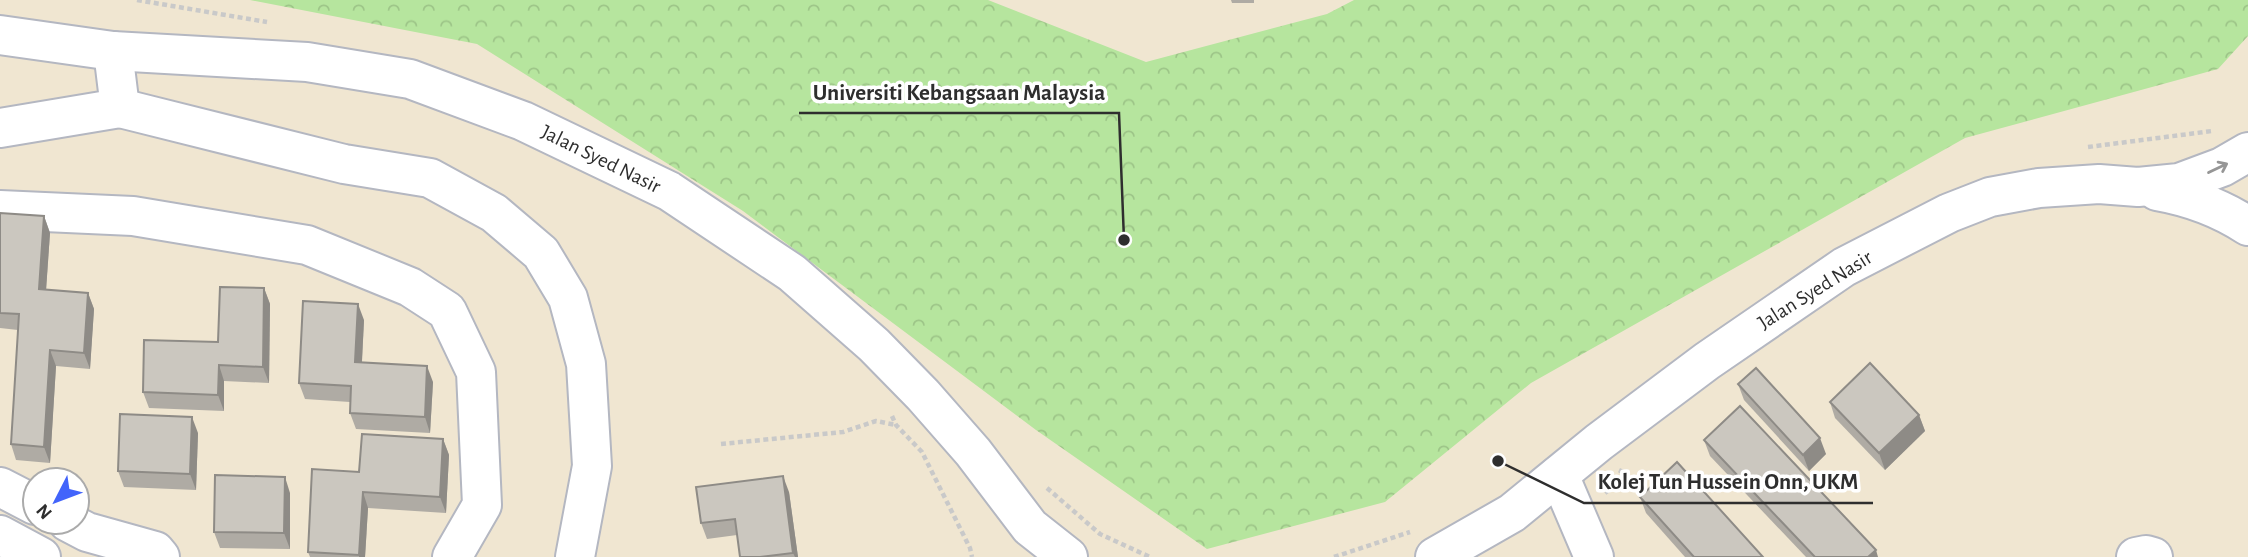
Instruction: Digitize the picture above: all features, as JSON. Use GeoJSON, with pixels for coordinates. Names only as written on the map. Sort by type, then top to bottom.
{"type":"FeatureCollection","features":[{"type":"Feature","properties":{"kind":"street","name":"Jalan Syed Nasir"},"geometry":{"type":"LineString","coordinates":[[0,36],[113,51],[307,62],[410,79],[523,121],[669,191],[792,274],[874,345],[964,443],[1030,542],[1068,557]]}},
{"type":"Feature","properties":{"kind":"street"},"geometry":{"type":"LineString","coordinates":[[113,51],[120,108]]}},
{"type":"Feature","properties":{"kind":"street"},"geometry":{"type":"LineString","coordinates":[[0,128],[120,108],[344,164],[430,178],[494,212],[541,253],[568,298],[586,364],[592,466],[575,557]]}},
{"type":"Feature","properties":{"kind":"street","name":"Jalan Syed Nasir"},"geometry":{"type":"LineString","coordinates":[[1435,557],[1512,513],[1707,361],[1844,267],[1950,213],[1990,197],[2039,188],[2099,184],[2138,187],[2179,183],[2213,171],[2248,152]]}},
{"type":"Feature","properties":{"kind":"street"},"geometry":{"type":"LineString","coordinates":[[2138,187],[2183,195],[2206,203],[2248,226]]}},
{"type":"Feature","properties":{"kind":"street"},"geometry":{"type":"LineString","coordinates":[[0,210],[133,216],[307,245],[410,287],[447,311],[477,372],[482,505],[452,557]]}},
{"type":"Feature","properties":{"kind":"street"},"geometry":{"type":"LineString","coordinates":[[1559,475],[1594,557]]}},
{"type":"Feature","properties":{"kind":"street"},"geometry":{"type":"LineString","coordinates":[[0,487],[21,498]]}},
{"type":"Feature","properties":{"kind":"street"},"geometry":{"type":"LineString","coordinates":[[91,533],[155,551],[160,557]]}},
{"type":"Feature","properties":{"kind":"street"},"geometry":{"type":"LineString","coordinates":[[0,535],[41,557]]}},
{"type":"Feature","properties":{"kind":"street"},"geometry":{"type":"LineString","coordinates":[[2136,557],[2153,557]]}},
{"type":"Feature","properties":{"kind":"path"},"geometry":{"type":"LineString","coordinates":[[175,54],[179,6]]}},
{"type":"Feature","properties":{"kind":"path"},"geometry":{"type":"LineString","coordinates":[[891,414],[897,425],[922,453],[972,557]]}},
{"type":"Feature","properties":{"kind":"path"},"geometry":{"type":"LineString","coordinates":[[721,444],[843,432],[876,421]]}},
{"type":"Feature","properties":{"kind":"path"},"geometry":{"type":"LineString","coordinates":[[1576,516],[1614,486],[1623,467]]}},
{"type":"Feature","properties":{"kind":"shaded area"},"geometry":{"type":"Polygon","coordinates":[[[0,0],[2248,0],[2248,557],[0,557],[0,0]]]}},
{"type":"Feature","properties":{"kind":"green space"},"geometry":{"type":"Polygon","coordinates":[[[250,0],[988,0],[1146,62],[1327,14],[1354,0],[2248,0],[2248,36],[2218,69],[1965,138],[1531,383],[1385,502],[1207,549],[1036,430],[743,211],[477,44],[250,0]]]}},
{"type":"Feature","properties":{"kind":"building"},"geometry":{"type":"Polygon","coordinates":[[[0,213],[44,216],[39,289],[88,293],[84,353],[50,350],[44,447],[11,444],[19,314],[0,313],[0,213]]]}},
{"type":"Feature","properties":{"kind":"building"},"geometry":{"type":"Polygon","coordinates":[[[220,287],[264,288],[263,367],[219,365],[218,395],[143,392],[144,340],[218,342],[220,287]]]}},
{"type":"Feature","properties":{"kind":"building"},"geometry":{"type":"Polygon","coordinates":[[[303,301],[358,304],[355,362],[427,366],[425,417],[350,413],[351,386],[299,383],[303,301]]]}},
{"type":"Feature","properties":{"kind":"building"},"geometry":{"type":"Polygon","coordinates":[[[1870,363],[1919,415],[1879,453],[1830,402],[1870,363]]]}},
{"type":"Feature","properties":{"kind":"building"},"geometry":{"type":"Polygon","coordinates":[[[1756,368],[1820,438],[1803,455],[1738,384],[1756,368]]]}},
{"type":"Feature","properties":{"kind":"building"},"geometry":{"type":"Polygon","coordinates":[[[1740,406],[1876,550],[1868,557],[1815,557],[1704,440],[1740,406]]]}},
{"type":"Feature","properties":{"kind":"building"},"geometry":{"type":"Polygon","coordinates":[[[120,414],[192,417],[190,474],[118,471],[120,414]]]}},
{"type":"Feature","properties":{"kind":"building"},"geometry":{"type":"Polygon","coordinates":[[[362,434],[443,439],[440,497],[363,492],[359,555],[308,552],[312,469],[359,472],[362,434]]]}},
{"type":"Feature","properties":{"kind":"building"},"geometry":{"type":"Polygon","coordinates":[[[1677,462],[1763,557],[1694,557],[1640,497],[1677,462]]]}},
{"type":"Feature","properties":{"kind":"building"},"geometry":{"type":"Polygon","coordinates":[[[215,475],[285,477],[284,533],[214,532],[215,475]]]}},
{"type":"Feature","properties":{"kind":"building"},"geometry":{"type":"Polygon","coordinates":[[[783,476],[793,553],[740,557],[735,519],[701,523],[696,487],[783,476]]]}},
{"type":"Feature","properties":{"kind":"place","name":"Universiti Kebangsaan Malaysia"},"geometry":{"type":"Point","coordinates":[1124,240]}},
{"type":"Feature","properties":{"kind":"place","name":"Kolej Tun Hussein Onn, UKM"},"geometry":{"type":"Point","coordinates":[1498,461]}}]}
